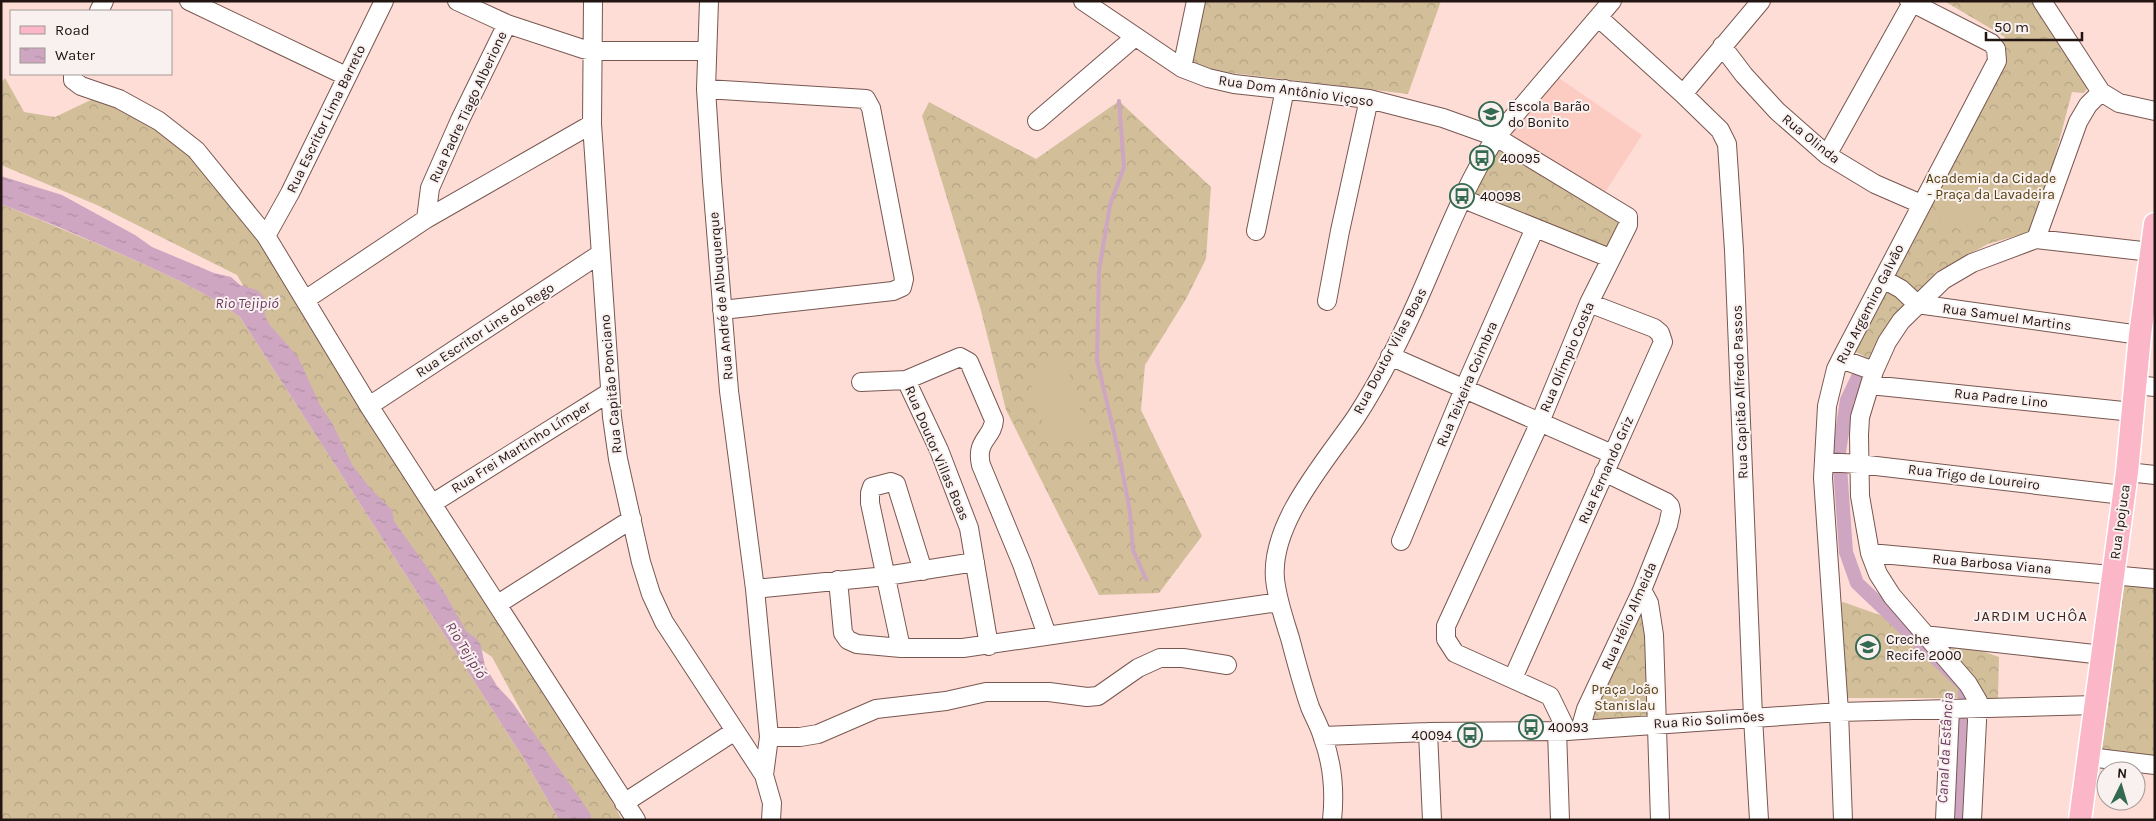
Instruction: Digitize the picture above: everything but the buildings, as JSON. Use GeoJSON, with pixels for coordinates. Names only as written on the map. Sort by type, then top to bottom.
{"type":"FeatureCollection","features":[{"type":"Feature","properties":{"kind":"main road","name":"Rua Ipojuca"},"geometry":{"type":"LineString","coordinates":[[2080,820],[2127,472],[2133,412],[2146,386],[2140,335],[2150,295],[2151,252],[2155,224]]}},
{"type":"Feature","properties":{"kind":"street"},"geometry":{"type":"LineString","coordinates":[[189,1],[346,76]]}},
{"type":"Feature","properties":{"kind":"street","name":"Rua Escritor Lima Barreto"},"geometry":{"type":"LineString","coordinates":[[266,236],[290,194],[384,1]]}},
{"type":"Feature","properties":{"kind":"street"},"geometry":{"type":"LineString","coordinates":[[458,1],[507,24],[568,45],[592,50],[707,51]]}},
{"type":"Feature","properties":{"kind":"street","name":"Rua Capitão Ponciano"},"geometry":{"type":"LineString","coordinates":[[593,1],[592,124],[610,392],[618,459],[646,578],[664,622],[764,775],[772,803],[771,820]]}},
{"type":"Feature","properties":{"kind":"street","name":"Rua André de Albuquerque"},"geometry":{"type":"LineString","coordinates":[[709,1],[706,90],[722,310],[730,391],[755,588],[769,737],[764,775]]}},
{"type":"Feature","properties":{"kind":"street","name":"Rua Dom Antônio Viçoso"},"geometry":{"type":"LineString","coordinates":[[1083,1],[1182,68],[1208,78],[1234,84],[1369,99],[1443,118],[1496,137]]}},
{"type":"Feature","properties":{"kind":"street"},"geometry":{"type":"LineString","coordinates":[[1182,68],[1196,1]]}},
{"type":"Feature","properties":{"kind":"street"},"geometry":{"type":"LineString","coordinates":[[1683,94],[1761,1]]}},
{"type":"Feature","properties":{"kind":"street"},"geometry":{"type":"LineString","coordinates":[[2042,1],[2101,92],[2119,103],[2155,111]]}},
{"type":"Feature","properties":{"kind":"street"},"geometry":{"type":"LineString","coordinates":[[1827,155],[1911,2]]}},
{"type":"Feature","properties":{"kind":"street","name":"Rua Argemiro Galvão"},"geometry":{"type":"LineString","coordinates":[[1843,820],[1839,712],[1823,478],[1826,462],[1827,406],[1836,369],[1921,204],[1995,69],[1997,54],[1996,49],[1991,43],[1911,2]]}},
{"type":"Feature","properties":{"kind":"street","name":"Rua Capitão Alfredo Passos"},"geometry":{"type":"LineString","coordinates":[[1604,7],[1683,94],[1720,130],[1727,144],[1734,250],[1759,820]]}},
{"type":"Feature","properties":{"kind":"street","name":"Rua Doutor Vilas Boas"},"geometry":{"type":"LineString","coordinates":[[1332,820],[1333,783],[1330,759],[1304,686],[1280,602],[1275,579],[1277,549],[1300,498],[1358,414],[1390,356],[1426,282],[1461,198],[1496,137],[1604,7]]}},
{"type":"Feature","properties":{"kind":"street","name":"Rua Padre Tiago Alberione"},"geometry":{"type":"LineString","coordinates":[[426,219],[430,188],[460,120],[507,24]]}},
{"type":"Feature","properties":{"kind":"street"},"geometry":{"type":"LineString","coordinates":[[1037,121],[1135,38]]}},
{"type":"Feature","properties":{"kind":"street","name":"Rua Olinda"},"geometry":{"type":"LineString","coordinates":[[1722,46],[1744,75],[1777,111],[1827,155],[1875,184],[1921,204]]}},
{"type":"Feature","properties":{"kind":"street"},"geometry":{"type":"LineString","coordinates":[[73,77],[81,86],[119,99],[159,121],[196,150],[266,236],[370,406],[636,820]]}},
{"type":"Feature","properties":{"kind":"street"},"geometry":{"type":"LineString","coordinates":[[1256,231],[1285,89]]}},
{"type":"Feature","properties":{"kind":"street"},"geometry":{"type":"LineString","coordinates":[[706,90],[866,99],[871,108],[904,282],[899,289],[893,291],[722,310]]}},
{"type":"Feature","properties":{"kind":"street"},"geometry":{"type":"LineString","coordinates":[[2036,239],[2078,122],[2088,105],[2101,92]]}},
{"type":"Feature","properties":{"kind":"street"},"geometry":{"type":"LineString","coordinates":[[1327,301],[1340,231],[1369,99]]}},
{"type":"Feature","properties":{"kind":"street"},"geometry":{"type":"LineString","coordinates":[[305,300],[426,219],[592,124]]}},
{"type":"Feature","properties":{"kind":"street","name":"Rua Olímpio Costa"},"geometry":{"type":"LineString","coordinates":[[1496,137],[1628,217],[1628,225],[1589,303],[1540,422],[1446,626],[1446,638],[1450,647],[1461,657],[1513,678]]}},
{"type":"Feature","properties":{"kind":"street"},"geometry":{"type":"LineString","coordinates":[[1461,198],[1610,258]]}},
{"type":"Feature","properties":{"kind":"street","name":"Rua Teixeira Coimbra"},"geometry":{"type":"LineString","coordinates":[[1401,541],[1464,389],[1535,228]]}},
{"type":"Feature","properties":{"kind":"street"},"geometry":{"type":"LineString","coordinates":[[1972,820],[1975,694],[1892,596],[1878,574],[1870,553],[1860,496],[1858,464],[1860,416],[1872,378],[1887,342],[1901,321],[1917,304],[1953,272],[2036,239],[2151,252]]}},
{"type":"Feature","properties":{"kind":"street","name":"Rua Escritor Lins do Rego"},"geometry":{"type":"LineString","coordinates":[[370,406],[600,254]]}},
{"type":"Feature","properties":{"kind":"street"},"geometry":{"type":"LineString","coordinates":[[1883,279],[1900,289],[1917,304]]}},
{"type":"Feature","properties":{"kind":"street","name":"Rua Fernando Griz"},"geometry":{"type":"LineString","coordinates":[[1513,678],[1661,348],[1662,336],[1654,328],[1589,303]]}},
{"type":"Feature","properties":{"kind":"street","name":"Rua Samuel Martins"},"geometry":{"type":"LineString","coordinates":[[1917,304],[2140,335]]}},
{"type":"Feature","properties":{"kind":"street"},"geometry":{"type":"LineString","coordinates":[[861,382],[906,380],[962,356],[969,362],[994,420],[993,426],[980,446],[979,457],[1022,564],[1047,635]]}},
{"type":"Feature","properties":{"kind":"street"},"geometry":{"type":"LineString","coordinates":[[1390,356],[1612,454]]}},
{"type":"Feature","properties":{"kind":"street","name":"Rua Padre Lino"},"geometry":{"type":"LineString","coordinates":[[1841,359],[1872,378],[2133,412]]}},
{"type":"Feature","properties":{"kind":"street","name":"Rua Doutor Villas Boas"},"geometry":{"type":"LineString","coordinates":[[906,380],[957,495],[969,528],[989,646]]}},
{"type":"Feature","properties":{"kind":"street","name":"Rua Frei Martinho Límper"},"geometry":{"type":"LineString","coordinates":[[433,503],[610,392]]}},
{"type":"Feature","properties":{"kind":"street","name":"Rua Trigo de Loureiro"},"geometry":{"type":"LineString","coordinates":[[1826,462],[2123,494]]}},
{"type":"Feature","properties":{"kind":"street","name":"Rua Hélio Almeida"},"geometry":{"type":"LineString","coordinates":[[1568,731],[1586,709],[1642,590],[1668,525],[1671,511],[1670,506],[1666,502],[1604,472]]}},
{"type":"Feature","properties":{"kind":"street"},"geometry":{"type":"LineString","coordinates":[[2127,472],[2155,475]]}},
{"type":"Feature","properties":{"kind":"street"},"geometry":{"type":"LineString","coordinates":[[901,648],[870,493],[872,487],[891,482],[896,484],[923,571]]}},
{"type":"Feature","properties":{"kind":"street"},"geometry":{"type":"LineString","coordinates":[[498,604],[632,519]]}},
{"type":"Feature","properties":{"kind":"street","name":"Rua Barbosa Viana"},"geometry":{"type":"LineString","coordinates":[[1870,553],[2155,578]]}},
{"type":"Feature","properties":{"kind":"street"},"geometry":{"type":"LineString","coordinates":[[755,588],[886,576],[975,562]]}},
{"type":"Feature","properties":{"kind":"street"},"geometry":{"type":"LineString","coordinates":[[838,580],[843,633],[846,638],[857,644],[901,648],[989,646],[1047,635],[1280,602]]}},
{"type":"Feature","properties":{"kind":"street"},"geometry":{"type":"LineString","coordinates":[[1642,590],[1649,603],[1654,634],[1660,820]]}},
{"type":"Feature","properties":{"kind":"street"},"geometry":{"type":"LineString","coordinates":[[1924,635],[2102,655]]}},
{"type":"Feature","properties":{"kind":"street"},"geometry":{"type":"LineString","coordinates":[[769,737],[809,736],[818,734],[876,709],[946,701],[986,692],[1049,692],[1093,697],[1104,692],[1138,668],[1160,658],[1183,658],[1227,665]]}},
{"type":"Feature","properties":{"kind":"street"},"geometry":{"type":"LineString","coordinates":[[1513,678],[1550,696],[1568,731],[1560,820]]}},
{"type":"Feature","properties":{"kind":"street","name":"Rua Rio Solimões"},"geometry":{"type":"LineString","coordinates":[[1323,736],[1428,732],[1568,731],[1839,712],[2095,705]]}},
{"type":"Feature","properties":{"kind":"street"},"geometry":{"type":"LineString","coordinates":[[1945,820],[1952,709]]}},
{"type":"Feature","properties":{"kind":"street"},"geometry":{"type":"LineString","coordinates":[[624,803],[734,731]]}},
{"type":"Feature","properties":{"kind":"street"},"geometry":{"type":"LineString","coordinates":[[1428,732],[1432,820]]}},
{"type":"Feature","properties":{"kind":"street"},"geometry":{"type":"LineString","coordinates":[[2089,757],[2155,765]]}},
{"type":"Feature","properties":{"kind":"shaded area"},"geometry":{"type":"Polygon","coordinates":[[[1556,76],[1642,135],[1602,197],[1507,137],[1556,76]]]}},
{"type":"Feature","properties":{"kind":"green space"},"geometry":{"type":"Polygon","coordinates":[[[1204,1],[1441,1],[1408,94],[1215,71],[1192,63],[1204,1]]]}},
{"type":"Feature","properties":{"kind":"green space","name":"Academia da Cidade - Praça da Lavadeira"},"geometry":{"type":"Polygon","coordinates":[[[1944,1],[2036,1],[2088,87],[2084,93],[2072,92],[2037,226],[2026,233],[1988,244],[1936,272],[1919,291],[1883,365],[1843,346],[1978,93],[2005,37],[1944,1]]]}},
{"type":"Feature","properties":{"kind":"green space"},"geometry":{"type":"Polygon","coordinates":[[[1960,1],[1997,1],[1989,16],[1960,1]]]}},
{"type":"Feature","properties":{"kind":"green space"},"geometry":{"type":"Polygon","coordinates":[[[5,78],[24,112],[55,117],[95,98],[132,107],[215,173],[401,443],[598,775],[622,820],[580,820],[492,657],[463,637],[337,448],[237,275],[97,205],[1,165],[1,83],[5,78]]]}},
{"type":"Feature","properties":{"kind":"green space"},"geometry":{"type":"Polygon","coordinates":[[[1119,101],[1211,187],[1206,259],[1186,299],[1145,365],[1141,410],[1202,536],[1159,593],[1099,595],[1006,410],[980,307],[922,116],[929,102],[1036,159],[1119,101]]]}},
{"type":"Feature","properties":{"kind":"green space"},"geometry":{"type":"Polygon","coordinates":[[[1496,146],[1625,218],[1607,253],[1477,194],[1474,191],[1496,146]]]}},
{"type":"Feature","properties":{"kind":"green space"},"geometry":{"type":"Polygon","coordinates":[[[1963,161],[1995,176],[1969,234],[1936,219],[1963,161]]]}},
{"type":"Feature","properties":{"kind":"green space"},"geometry":{"type":"Polygon","coordinates":[[[1,204],[166,274],[228,308],[240,317],[526,762],[559,820],[1,820],[1,204]]]}},
{"type":"Feature","properties":{"kind":"green space"},"geometry":{"type":"Polygon","coordinates":[[[1065,360],[1088,435],[1050,446],[1027,371],[1065,360]]]}},
{"type":"Feature","properties":{"kind":"green space"},"geometry":{"type":"Polygon","coordinates":[[[2117,582],[2155,584],[2155,761],[2096,752],[2117,582]]]}},
{"type":"Feature","properties":{"kind":"green space"},"geometry":{"type":"Polygon","coordinates":[[[1843,602],[1999,657],[1998,698],[1847,698],[1843,695],[1841,603],[1843,602]]]}},
{"type":"Feature","properties":{"kind":"green space","name":"Praça João Stanislau"},"geometry":{"type":"Polygon","coordinates":[[[1641,611],[1644,614],[1648,714],[1645,718],[1591,721],[1591,717],[1641,611]]]}},
{"type":"Feature","properties":{"kind":"water","name":"Rio Tejipió"},"geometry":{"type":"Polygon","coordinates":[[[1,176],[62,195],[135,235],[152,247],[214,273],[231,277],[240,285],[257,290],[264,297],[265,316],[269,324],[298,357],[320,405],[332,423],[353,466],[370,488],[392,510],[394,521],[443,590],[466,631],[477,639],[481,646],[485,666],[497,686],[512,702],[581,800],[591,815],[591,820],[559,820],[526,762],[240,317],[228,308],[166,274],[71,232],[1,204],[1,176]]]}},
{"type":"Feature","properties":{"kind":"waterway"},"geometry":{"type":"LineString","coordinates":[[1119,101],[1124,167],[1110,205],[1099,271],[1097,360],[1119,454],[1130,512],[1133,550],[1146,579]]}},
{"type":"Feature","properties":{"kind":"waterway","name":"Canal da Estância"},"geometry":{"type":"LineString","coordinates":[[1861,371],[1847,400],[1839,452],[1846,552],[1857,583],[1965,686],[1965,720],[1957,820]]}},
{"type":"Feature","properties":{"kind":"place","name":"Escola Barão do Bonito"},"geometry":{"type":"Point","coordinates":[1491,114]}},
{"type":"Feature","properties":{"kind":"place","name":"40095"},"geometry":{"type":"Point","coordinates":[1482,158]}},
{"type":"Feature","properties":{"kind":"place","name":"40098"},"geometry":{"type":"Point","coordinates":[1462,196]}},
{"type":"Feature","properties":{"kind":"place","name":"Creche Recife 2000"},"geometry":{"type":"Point","coordinates":[1868,647]}},
{"type":"Feature","properties":{"kind":"place","name":"40093"},"geometry":{"type":"Point","coordinates":[1531,727]}},
{"type":"Feature","properties":{"kind":"place","name":"40094"},"geometry":{"type":"Point","coordinates":[1470,735]}},
{"type":"Feature","properties":{"kind":"district","name":"JARDIM UCHÔA"},"geometry":{"type":"Point","coordinates":[2031,616]}}]}
